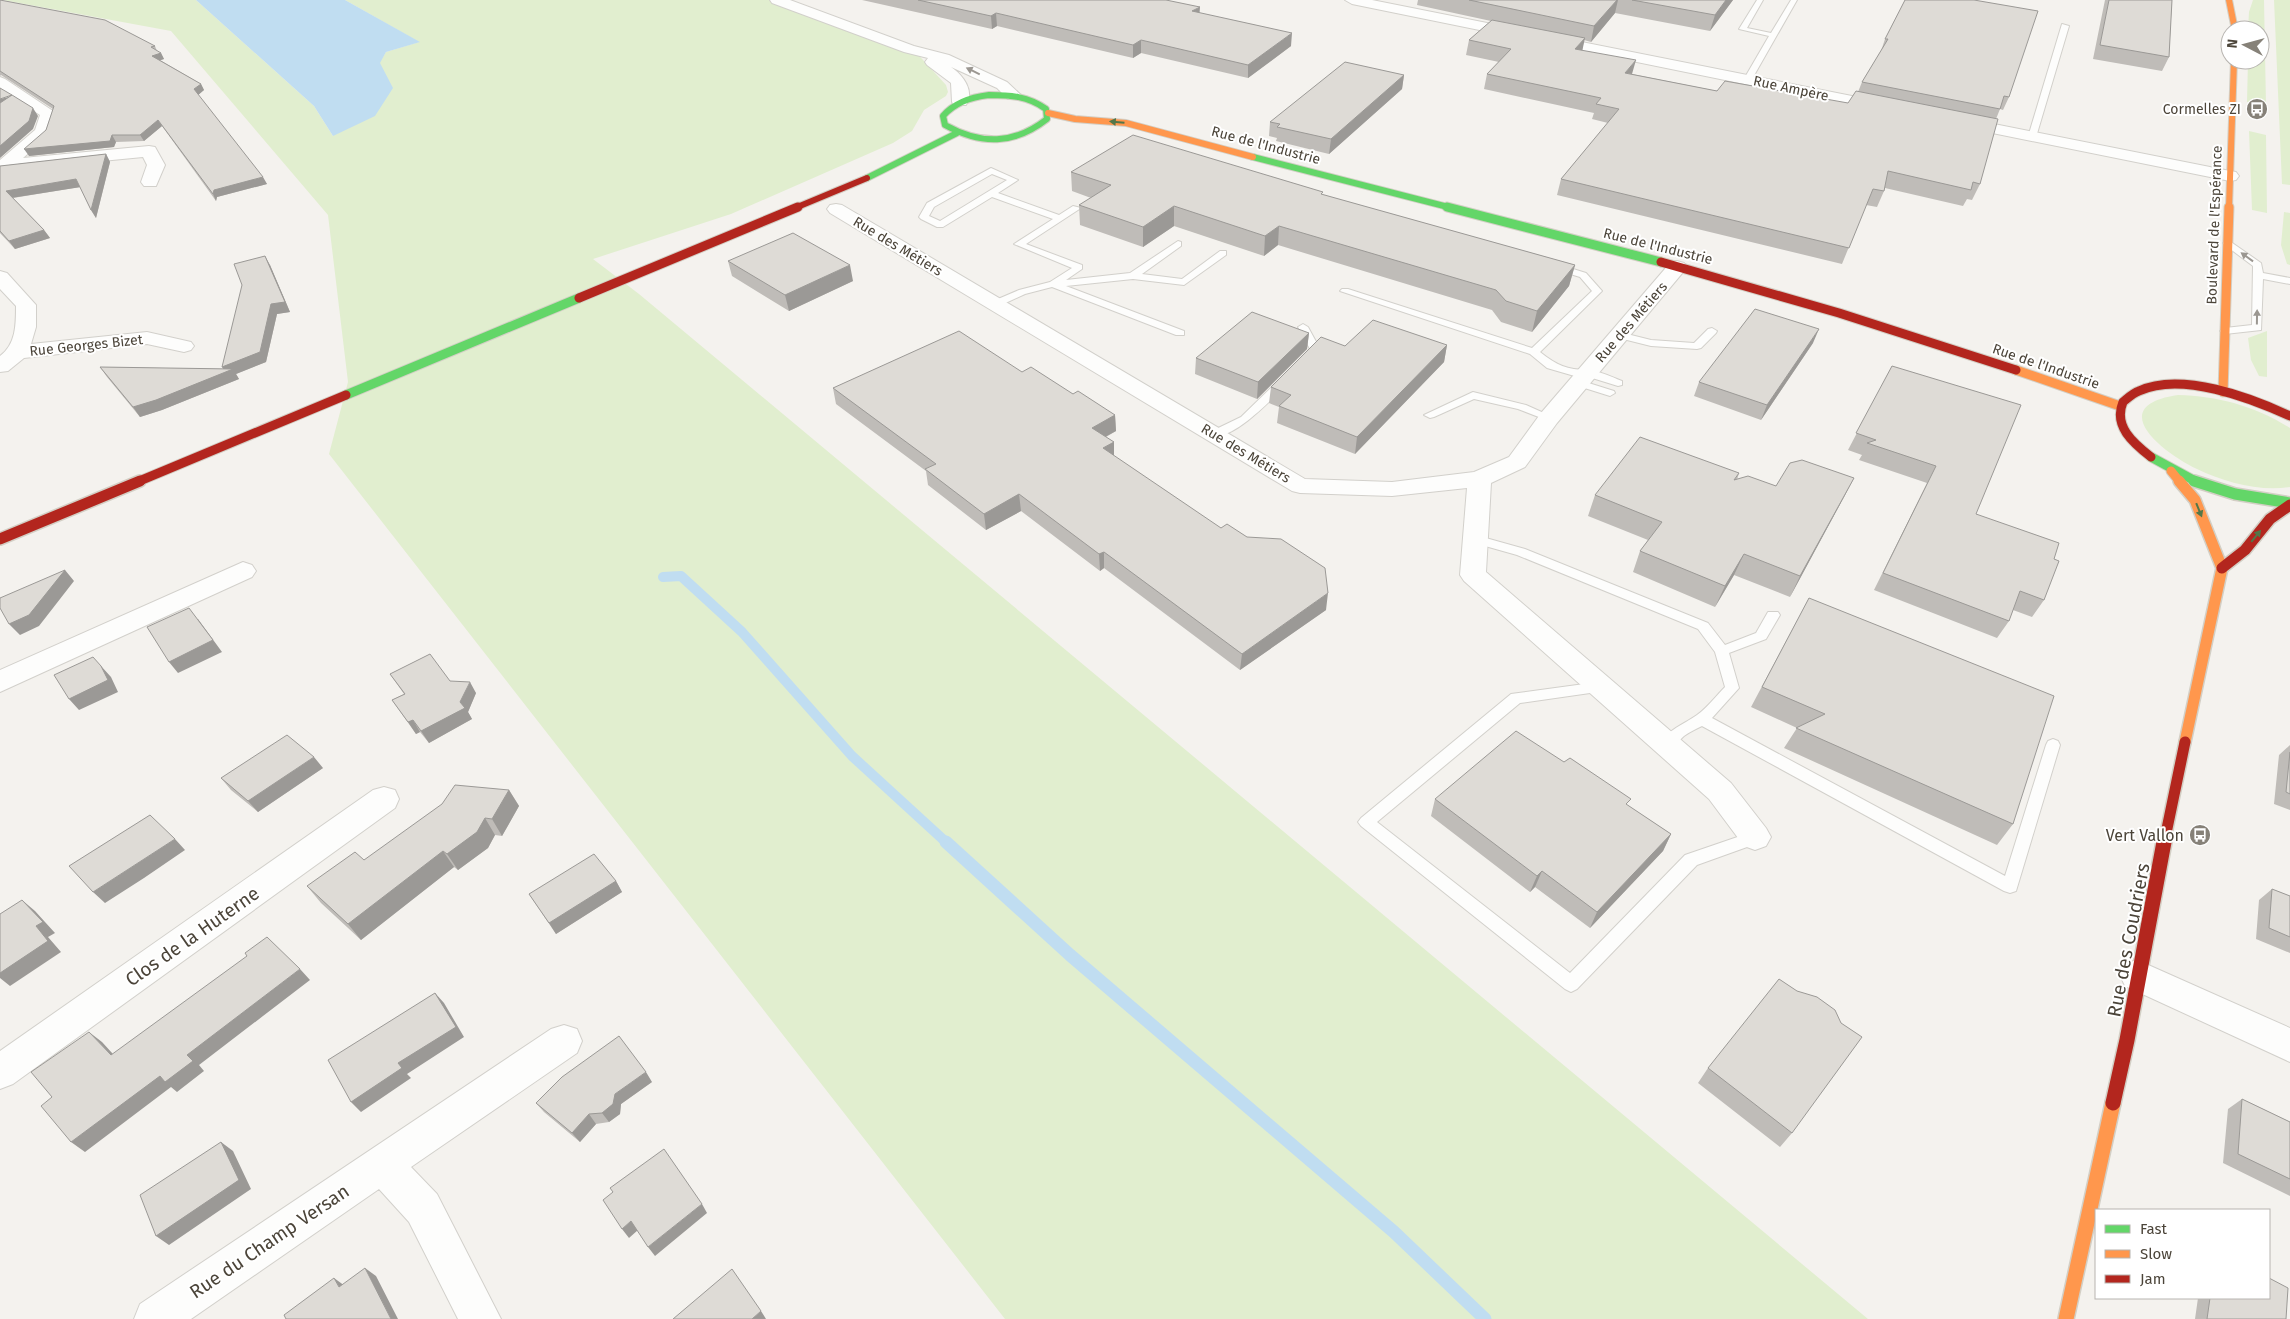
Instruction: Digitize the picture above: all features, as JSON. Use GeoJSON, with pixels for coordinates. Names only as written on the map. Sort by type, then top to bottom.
{"type":"FeatureCollection","features":[{"type":"Feature","properties":{"kind":"street"},"geometry":{"type":"LineString","coordinates":[[777,0],[909,48],[944,58],[1002,85],[1014,96]]}},
{"type":"Feature","properties":{"kind":"street","name":"Rue Ampère"},"geometry":{"type":"LineString","coordinates":[[1352,0],[1900,110]]}},
{"type":"Feature","properties":{"kind":"street"},"geometry":{"type":"LineString","coordinates":[[2229,0],[2233,20]]}},
{"type":"Feature","properties":{"kind":"street"},"geometry":{"type":"LineString","coordinates":[[2238,20],[2242,9]]}},
{"type":"Feature","properties":{"kind":"street"},"geometry":{"type":"LineString","coordinates":[[909,48],[943,68],[960,86],[960,102],[946,110],[943,116],[945,125],[957,133],[978,138],[998,139],[1034,131],[1055,130]]}},
{"type":"Feature","properties":{"kind":"street","name":"Boulevard de l'Espérance"},"geometry":{"type":"LineString","coordinates":[[2224,392],[2234,70]]}},
{"type":"Feature","properties":{"kind":"street"},"geometry":{"type":"LineString","coordinates":[[0,82],[48,113],[44,132],[3,167]]}},
{"type":"Feature","properties":{"kind":"street","name":"Rue de l'Industrie"},"geometry":{"type":"LineString","coordinates":[[960,102],[989,95],[1014,96],[1039,103],[1048,113],[1075,120],[1126,122],[1181,138],[1765,289],[1824,306],[2120,406]]}},
{"type":"Feature","properties":{"kind":"street"},"geometry":{"type":"LineString","coordinates":[[1034,131],[1047,119],[1048,113]]}},
{"type":"Feature","properties":{"kind":"street"},"geometry":{"type":"LineString","coordinates":[[1947,120],[2230,176]]}},
{"type":"Feature","properties":{"kind":"street","name":"Rue de l'Industrie"},"geometry":{"type":"LineString","coordinates":[[1072,130],[1181,138]]}},
{"type":"Feature","properties":{"kind":"street"},"geometry":{"type":"LineString","coordinates":[[0,539],[863,180],[957,133]]}},
{"type":"Feature","properties":{"kind":"street"},"geometry":{"type":"LineString","coordinates":[[3,167],[149,151],[156,165],[150,182]]}},
{"type":"Feature","properties":{"kind":"street","name":"Rue des Métiers"},"geometry":{"type":"LineString","coordinates":[[836,208],[1300,486],[1392,489],[1479,479],[1517,462],[1549,418],[1677,267]]}},
{"type":"Feature","properties":{"kind":"street"},"geometry":{"type":"LineString","coordinates":[[0,278],[26,305],[26,327],[18,352],[0,366]]}},
{"type":"Feature","properties":{"kind":"street","name":"Rue Georges Bizet"},"geometry":{"type":"LineString","coordinates":[[18,352],[146,338],[184,346]]}},
{"type":"Feature","properties":{"kind":"street"},"geometry":{"type":"LineString","coordinates":[[2290,416],[2255,401],[2224,392],[2187,386],[2156,387],[2132,394],[2120,406],[2119,416],[2128,437],[2154,460],[2171,471],[2232,494],[2290,504]]}},
{"type":"Feature","properties":{"kind":"street"},"geometry":{"type":"LineString","coordinates":[[2171,471],[2195,500],[2222,568],[2245,550],[2270,519],[2290,504]]}},
{"type":"Feature","properties":{"kind":"street"},"geometry":{"type":"LineString","coordinates":[[1479,479],[1473,575],[1720,791],[1755,837]]}},
{"type":"Feature","properties":{"kind":"street","name":"Rue des Coudriers"},"geometry":{"type":"LineString","coordinates":[[2066,1319],[2127,1040],[2137,975],[2222,568]]}},
{"type":"Feature","properties":{"kind":"street"},"geometry":{"type":"LineString","coordinates":[[0,682],[242,571]]}},
{"type":"Feature","properties":{"kind":"street","name":"Clos de la Huterne"},"geometry":{"type":"LineString","coordinates":[[0,1072],[384,799]]}},
{"type":"Feature","properties":{"kind":"street"},"geometry":{"type":"LineString","coordinates":[[2137,975],[2290,1045]]}},
{"type":"Feature","properties":{"kind":"street","name":"Rue du Champ Versan"},"geometry":{"type":"LineString","coordinates":[[154,1319],[564,1041]]}},
{"type":"Feature","properties":{"kind":"street"},"geometry":{"type":"LineString","coordinates":[[382,1164],[423,1208],[480,1319]]}},
{"type":"Feature","properties":{"kind":"lane"},"geometry":{"type":"LineString","coordinates":[[1760,0],[1743,29],[1774,35]]}},
{"type":"Feature","properties":{"kind":"lane"},"geometry":{"type":"LineString","coordinates":[[1748,79],[1794,0]]}},
{"type":"Feature","properties":{"kind":"lane"},"geometry":{"type":"LineString","coordinates":[[2032,137],[2065,26]]}},
{"type":"Feature","properties":{"kind":"lane"},"geometry":{"type":"LineString","coordinates":[[991,171],[1014,180],[991,194],[940,225],[924,217],[930,205],[991,171]]}},
{"type":"Feature","properties":{"kind":"lane"},"geometry":{"type":"LineString","coordinates":[[991,194],[1060,218]]}},
{"type":"Feature","properties":{"kind":"lane"},"geometry":{"type":"LineString","coordinates":[[1053,284],[1079,267],[1019,244],[1076,208]]}},
{"type":"Feature","properties":{"kind":"lane"},"geometry":{"type":"LineString","coordinates":[[2225,331],[2257,328],[2258,265],[2228,243]]}},
{"type":"Feature","properties":{"kind":"lane"},"geometry":{"type":"LineString","coordinates":[[1133,276],[1178,244]]}},
{"type":"Feature","properties":{"kind":"lane"},"geometry":{"type":"LineString","coordinates":[[995,304],[1022,292],[1053,284],[1133,276],[1184,282],[1223,253]]}},
{"type":"Feature","properties":{"kind":"lane"},"geometry":{"type":"LineString","coordinates":[[1534,352],[1597,291],[1583,275],[1546,264]]}},
{"type":"Feature","properties":{"kind":"lane"},"geometry":{"type":"LineString","coordinates":[[2258,274],[2290,281]]}},
{"type":"Feature","properties":{"kind":"lane"},"geometry":{"type":"LineString","coordinates":[[1053,284],[1180,333]]}},
{"type":"Feature","properties":{"kind":"lane"},"geometry":{"type":"LineString","coordinates":[[1345,291],[1534,352],[1551,366],[1584,377],[1618,383]]}},
{"type":"Feature","properties":{"kind":"lane"},"geometry":{"type":"LineString","coordinates":[[1214,434],[1245,419],[1315,349],[1303,327]]}},
{"type":"Feature","properties":{"kind":"lane"},"geometry":{"type":"LineString","coordinates":[[1619,335],[1650,343],[1698,346],[1712,331]]}},
{"type":"Feature","properties":{"kind":"lane"},"geometry":{"type":"LineString","coordinates":[[1584,377],[1610,393]]}},
{"type":"Feature","properties":{"kind":"lane"},"geometry":{"type":"LineString","coordinates":[[1430,415],[1473,395],[1522,407],[1549,418]]}},
{"type":"Feature","properties":{"kind":"lane"},"geometry":{"type":"LineString","coordinates":[[1475,539],[1521,552],[1703,626],[1722,650],[1732,688],[1702,719],[1680,732],[1667,745]]}},
{"type":"Feature","properties":{"kind":"lane"},"geometry":{"type":"LineString","coordinates":[[1722,650],[1761,636],[1773,615]]}},
{"type":"Feature","properties":{"kind":"lane"},"geometry":{"type":"LineString","coordinates":[[1599,687],[1516,698],[1366,822],[1572,984],[1691,860],[1755,837]]}},
{"type":"Feature","properties":{"kind":"lane"},"geometry":{"type":"LineString","coordinates":[[1702,719],[2010,886],[2053,745]]}},
{"type":"Feature","properties":{"kind":"green space"},"geometry":{"type":"Polygon","coordinates":[[[3,0],[196,0],[314,106],[333,136],[386,52],[419,42],[345,0],[779,0],[912,48],[946,85],[948,92],[946,96],[924,110],[912,131],[893,143],[731,214],[593,259],[639,294],[1868,1319],[1005,1319],[329,454],[348,382],[328,215],[171,31],[3,0]]]}},
{"type":"Feature","properties":{"kind":"green space"},"geometry":{"type":"Polygon","coordinates":[[[2253,0],[2264,0],[2264,20],[2249,20],[2253,0]]]}},
{"type":"Feature","properties":{"kind":"green space"},"geometry":{"type":"Polygon","coordinates":[[[2274,0],[2290,0],[2290,185],[2282,184],[2274,0]]]}},
{"type":"Feature","properties":{"kind":"green space"},"geometry":{"type":"Polygon","coordinates":[[[2248,70],[2265,70],[2266,105],[2247,102],[2248,70]]]}},
{"type":"Feature","properties":{"kind":"green space"},"geometry":{"type":"Polygon","coordinates":[[[2249,131],[2266,135],[2267,213],[2252,210],[2249,131]]]}},
{"type":"Feature","properties":{"kind":"green space"},"geometry":{"type":"Polygon","coordinates":[[[2284,212],[2290,213],[2290,265],[2287,264],[2281,245],[2284,212]]]}},
{"type":"Feature","properties":{"kind":"green space"},"geometry":{"type":"Polygon","coordinates":[[[2267,331],[2267,377],[2259,376],[2251,360],[2248,338],[2267,331]]]}},
{"type":"Feature","properties":{"kind":"green space"},"geometry":{"type":"Polygon","coordinates":[[[2178,395],[2207,397],[2250,408],[2290,428],[2290,487],[2255,487],[2230,482],[2197,469],[2169,452],[2147,430],[2142,419],[2145,409],[2156,401],[2178,395]]]}},
{"type":"Feature","properties":{"kind":"water"},"geometry":{"type":"Polygon","coordinates":[[[196,0],[345,0],[420,42],[386,52],[380,63],[393,88],[375,116],[333,136],[314,106],[196,0]]]}},
{"type":"Feature","properties":{"kind":"building"},"geometry":{"type":"Polygon","coordinates":[[[0,0],[105,20],[155,46],[151,47],[161,53],[152,56],[201,84],[194,89],[263,177],[214,190],[213,194],[158,120],[140,135],[112,135],[110,141],[24,149],[46,130],[54,106],[0,71],[0,0]]]}},
{"type":"Feature","properties":{"kind":"building"},"geometry":{"type":"Polygon","coordinates":[[[918,0],[1166,0],[1200,7],[1192,11],[1292,33],[1248,65],[1141,40],[1133,45],[996,13],[991,16],[918,0]]]}},
{"type":"Feature","properties":{"kind":"building"},"geometry":{"type":"Polygon","coordinates":[[[1469,0],[1617,0],[1594,26],[1469,0]]]}},
{"type":"Feature","properties":{"kind":"building"},"geometry":{"type":"Polygon","coordinates":[[[1632,0],[1726,0],[1715,15],[1632,0]]]}},
{"type":"Feature","properties":{"kind":"building"},"geometry":{"type":"Polygon","coordinates":[[[1905,0],[1974,0],[2038,11],[2009,97],[2004,96],[2000,109],[1862,82],[1888,39],[1885,39],[1905,0]]]}},
{"type":"Feature","properties":{"kind":"building"},"geometry":{"type":"Polygon","coordinates":[[[2109,0],[2172,0],[2169,57],[2100,45],[2109,0]]]}},
{"type":"Feature","properties":{"kind":"building"},"geometry":{"type":"Polygon","coordinates":[[[1492,20],[1585,38],[1575,49],[1636,60],[1625,73],[1717,91],[1725,81],[1848,103],[1856,91],[1998,119],[1980,184],[1973,182],[1971,190],[1888,171],[1884,191],[1873,189],[1849,248],[1561,179],[1619,109],[1596,104],[1601,98],[1487,74],[1511,49],[1469,40],[1492,20]]]}},
{"type":"Feature","properties":{"kind":"building"},"geometry":{"type":"Polygon","coordinates":[[[1345,62],[1404,75],[1331,139],[1277,127],[1280,124],[1270,122],[1345,62]]]}},
{"type":"Feature","properties":{"kind":"building"},"geometry":{"type":"Polygon","coordinates":[[[0,88],[12,95],[0,99],[0,88]]]}},
{"type":"Feature","properties":{"kind":"building"},"geometry":{"type":"Polygon","coordinates":[[[12,95],[33,108],[29,121],[0,146],[0,103],[12,95]]]}},
{"type":"Feature","properties":{"kind":"building"},"geometry":{"type":"Polygon","coordinates":[[[1133,135],[1323,192],[1321,194],[1575,265],[1537,311],[1506,301],[1496,290],[1279,226],[1265,236],[1174,206],[1143,227],[1079,205],[1111,185],[1071,172],[1133,135]]]}},
{"type":"Feature","properties":{"kind":"building"},"geometry":{"type":"Polygon","coordinates":[[[106,154],[91,210],[76,179],[6,191],[44,230],[9,241],[0,231],[0,166],[106,154]]]}},
{"type":"Feature","properties":{"kind":"building"},"geometry":{"type":"Polygon","coordinates":[[[793,233],[850,265],[785,295],[728,261],[793,233]]]}},
{"type":"Feature","properties":{"kind":"building"},"geometry":{"type":"Polygon","coordinates":[[[265,256],[285,302],[271,304],[260,352],[222,367],[242,285],[234,264],[265,256]]]}},
{"type":"Feature","properties":{"kind":"building"},"geometry":{"type":"Polygon","coordinates":[[[1755,309],[1819,329],[1767,405],[1699,382],[1755,309]]]}},
{"type":"Feature","properties":{"kind":"building"},"geometry":{"type":"Polygon","coordinates":[[[1252,312],[1309,333],[1258,382],[1196,358],[1252,312]]]}},
{"type":"Feature","properties":{"kind":"building"},"geometry":{"type":"Polygon","coordinates":[[[1373,320],[1447,345],[1357,437],[1279,406],[1291,395],[1271,387],[1321,337],[1345,346],[1373,320]]]}},
{"type":"Feature","properties":{"kind":"building"},"geometry":{"type":"Polygon","coordinates":[[[959,331],[1022,372],[1031,367],[1073,394],[1078,391],[1115,415],[1092,428],[1114,442],[1103,448],[1221,528],[1227,524],[1247,537],[1281,539],[1325,568],[1328,593],[1242,654],[1104,552],[1099,554],[1019,494],[984,514],[925,469],[936,464],[833,388],[959,331]]]}},
{"type":"Feature","properties":{"kind":"building"},"geometry":{"type":"Polygon","coordinates":[[[1892,366],[2021,405],[1976,514],[2059,543],[2054,559],[2059,561],[2044,600],[2020,591],[2009,621],[1883,573],[1936,466],[1867,443],[1876,440],[1856,433],[1892,366]]]}},
{"type":"Feature","properties":{"kind":"building"},"geometry":{"type":"Polygon","coordinates":[[[100,367],[233,369],[156,400],[133,407],[100,367]]]}},
{"type":"Feature","properties":{"kind":"building"},"geometry":{"type":"Polygon","coordinates":[[[1640,437],[1739,473],[1734,480],[1748,476],[1776,486],[1790,463],[1802,460],[1854,478],[1800,576],[1744,554],[1725,586],[1640,551],[1662,522],[1595,495],[1640,437]]]}},
{"type":"Feature","properties":{"kind":"building"},"geometry":{"type":"Polygon","coordinates":[[[65,570],[29,615],[9,624],[0,608],[0,598],[65,570]]]}},
{"type":"Feature","properties":{"kind":"building"},"geometry":{"type":"Polygon","coordinates":[[[1809,598],[2054,696],[2013,824],[1796,728],[1825,714],[1762,687],[1809,598]]]}},
{"type":"Feature","properties":{"kind":"building"},"geometry":{"type":"Polygon","coordinates":[[[189,608],[213,640],[169,662],[147,627],[189,608]]]}},
{"type":"Feature","properties":{"kind":"building"},"geometry":{"type":"Polygon","coordinates":[[[430,654],[450,681],[470,682],[460,702],[465,708],[421,731],[413,720],[408,722],[392,700],[405,694],[390,674],[430,654]]]}},
{"type":"Feature","properties":{"kind":"building"},"geometry":{"type":"Polygon","coordinates":[[[93,657],[101,666],[108,680],[69,699],[54,675],[93,657]]]}},
{"type":"Feature","properties":{"kind":"building"},"geometry":{"type":"Polygon","coordinates":[[[1516,731],[1564,762],[1570,758],[1631,799],[1626,804],[1671,834],[1597,912],[1542,871],[1537,876],[1435,799],[1516,731]]]}},
{"type":"Feature","properties":{"kind":"building"},"geometry":{"type":"Polygon","coordinates":[[[287,735],[314,757],[248,801],[221,778],[287,735]]]}},
{"type":"Feature","properties":{"kind":"building"},"geometry":{"type":"Polygon","coordinates":[[[2290,752],[2290,794],[2286,792],[2290,752]]]}},
{"type":"Feature","properties":{"kind":"building"},"geometry":{"type":"Polygon","coordinates":[[[455,785],[509,790],[492,819],[485,818],[477,832],[447,854],[443,851],[348,924],[307,886],[355,852],[364,860],[442,804],[455,785]]]}},
{"type":"Feature","properties":{"kind":"building"},"geometry":{"type":"Polygon","coordinates":[[[150,815],[175,839],[93,892],[69,866],[150,815]]]}},
{"type":"Feature","properties":{"kind":"building"},"geometry":{"type":"Polygon","coordinates":[[[594,854],[616,881],[549,923],[529,894],[594,854]]]}},
{"type":"Feature","properties":{"kind":"building"},"geometry":{"type":"Polygon","coordinates":[[[2272,889],[2290,896],[2290,937],[2269,928],[2272,889]]]}},
{"type":"Feature","properties":{"kind":"building"},"geometry":{"type":"Polygon","coordinates":[[[22,900],[43,922],[36,926],[48,941],[0,973],[0,914],[22,900]]]}},
{"type":"Feature","properties":{"kind":"building"},"geometry":{"type":"Polygon","coordinates":[[[267,937],[300,969],[187,1055],[193,1061],[165,1082],[160,1076],[71,1142],[41,1106],[52,1097],[31,1072],[89,1032],[111,1055],[247,956],[245,953],[267,937]]]}},
{"type":"Feature","properties":{"kind":"building"},"geometry":{"type":"Polygon","coordinates":[[[1779,979],[1797,991],[1817,997],[1835,1010],[1841,1023],[1862,1037],[1792,1133],[1708,1068],[1779,979]]]}},
{"type":"Feature","properties":{"kind":"building"},"geometry":{"type":"Polygon","coordinates":[[[435,993],[456,1027],[398,1063],[402,1068],[351,1102],[328,1060],[435,993]]]}},
{"type":"Feature","properties":{"kind":"building"},"geometry":{"type":"Polygon","coordinates":[[[619,1036],[646,1072],[615,1094],[613,1104],[602,1113],[589,1114],[572,1133],[536,1103],[562,1077],[619,1036]]]}},
{"type":"Feature","properties":{"kind":"building"},"geometry":{"type":"Polygon","coordinates":[[[2242,1099],[2290,1122],[2290,1179],[2238,1154],[2242,1099]]]}},
{"type":"Feature","properties":{"kind":"building"},"geometry":{"type":"Polygon","coordinates":[[[221,1142],[239,1180],[156,1236],[140,1195],[221,1142]]]}},
{"type":"Feature","properties":{"kind":"building"},"geometry":{"type":"Polygon","coordinates":[[[664,1149],[702,1204],[648,1247],[631,1221],[622,1229],[603,1200],[613,1192],[610,1188],[664,1149]]]}},
{"type":"Feature","properties":{"kind":"building"},"geometry":{"type":"Polygon","coordinates":[[[365,1268],[391,1319],[286,1319],[284,1315],[334,1278],[339,1287],[365,1268]]]}},
{"type":"Feature","properties":{"kind":"building"},"geometry":{"type":"Polygon","coordinates":[[[732,1269],[761,1311],[752,1319],[673,1319],[732,1269]]]}},
{"type":"Feature","properties":{"kind":"building"},"geometry":{"type":"Polygon","coordinates":[[[2270,1279],[2288,1288],[2286,1319],[2207,1319],[2210,1299],[2270,1299],[2270,1279]]]}},
{"type":"Feature","properties":{"kind":"waterway"},"geometry":{"type":"LineString","coordinates":[[663,577],[681,576],[742,632],[852,756],[947,843]]}},
{"type":"Feature","properties":{"kind":"waterway"},"geometry":{"type":"LineString","coordinates":[[946,842],[1070,955],[1394,1232],[1485,1319]]}},
{"type":"Feature","properties":{"kind":"traffic: fast"},"geometry":{"type":"LineString","coordinates":[[989,95],[1026,98],[1046,109],[1047,119],[1036,128],[1024,134],[998,140],[971,137],[945,125],[943,116],[952,107],[969,99],[989,95]]}},
{"type":"Feature","properties":{"kind":"traffic: fast"},"geometry":{"type":"LineString","coordinates":[[867,178],[957,133]]}},
{"type":"Feature","properties":{"kind":"traffic: fast"},"geometry":{"type":"LineString","coordinates":[[1253,157],[1661,262]]}},
{"type":"Feature","properties":{"kind":"traffic: fast"},"geometry":{"type":"LineString","coordinates":[[346,395],[579,298]]}},
{"type":"Feature","properties":{"kind":"traffic: fast"},"geometry":{"type":"LineString","coordinates":[[2151,457],[2183,476],[2217,489],[2253,498],[2290,503]]}},
{"type":"Feature","properties":{"kind":"traffic: slow"},"geometry":{"type":"LineString","coordinates":[[2229,0],[2233,20]]}},
{"type":"Feature","properties":{"kind":"traffic: slow"},"geometry":{"type":"LineString","coordinates":[[2223,392],[2234,70]]}},
{"type":"Feature","properties":{"kind":"traffic: slow"},"geometry":{"type":"LineString","coordinates":[[1048,113],[1075,119],[1126,123],[1253,157]]}},
{"type":"Feature","properties":{"kind":"traffic: slow"},"geometry":{"type":"LineString","coordinates":[[2016,370],[2120,406]]}},
{"type":"Feature","properties":{"kind":"traffic: slow"},"geometry":{"type":"LineString","coordinates":[[2171,471],[2195,500],[2222,568],[2185,742]]}},
{"type":"Feature","properties":{"kind":"traffic: slow"},"geometry":{"type":"LineString","coordinates":[[2066,1319],[2113,1103]]}},
{"type":"Feature","properties":{"kind":"traffic: jam"},"geometry":{"type":"LineString","coordinates":[[579,298],[867,178]]}},
{"type":"Feature","properties":{"kind":"traffic: jam"},"geometry":{"type":"LineString","coordinates":[[1661,262],[1839,313],[2016,370]]}},
{"type":"Feature","properties":{"kind":"traffic: jam"},"geometry":{"type":"LineString","coordinates":[[2151,457],[2126,433],[2122,426],[2120,410],[2123,402],[2138,391],[2158,385],[2181,385],[2230,393],[2274,408],[2290,416]]}},
{"type":"Feature","properties":{"kind":"traffic: jam"},"geometry":{"type":"LineString","coordinates":[[0,539],[346,395]]}},
{"type":"Feature","properties":{"kind":"traffic: jam"},"geometry":{"type":"LineString","coordinates":[[2222,568],[2245,550],[2270,519],[2290,505]]}},
{"type":"Feature","properties":{"kind":"traffic: jam"},"geometry":{"type":"LineString","coordinates":[[2113,1103],[2127,1040],[2151,904],[2185,742]]}},
{"type":"Feature","properties":{"kind":"place","name":"Cormelles ZI"},"geometry":{"type":"Point","coordinates":[2257,109]}},
{"type":"Feature","properties":{"kind":"place","name":"Vert Vallon"},"geometry":{"type":"Point","coordinates":[2200,835]}}]}
